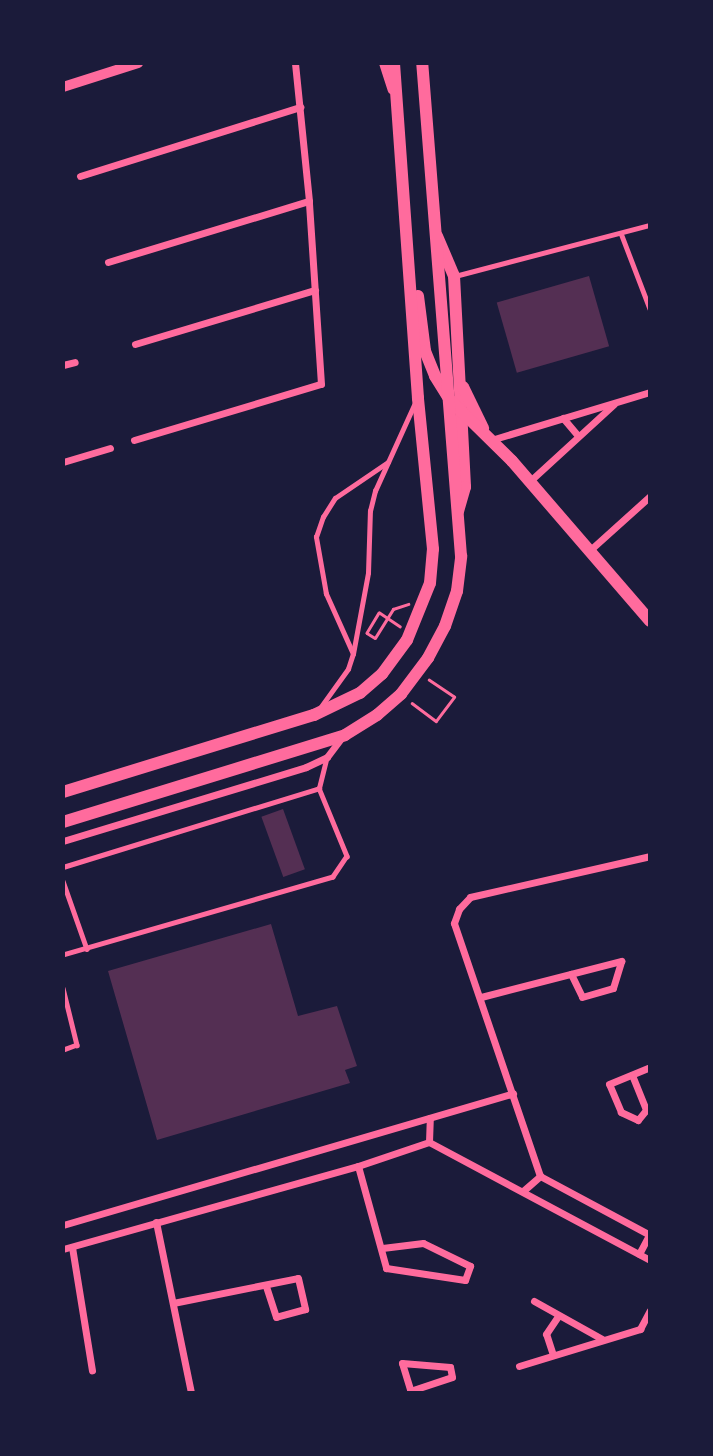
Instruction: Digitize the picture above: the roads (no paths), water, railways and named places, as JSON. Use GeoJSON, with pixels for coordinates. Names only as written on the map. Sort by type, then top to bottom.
{"type":"FeatureCollection","features":[{"type":"Feature","properties":{"kind":"main road"},"geometry":{"type":"LineString","coordinates":[[63,792],[314,715],[360,693],[382,674],[407,640],[430,583],[433,550],[418,398],[394,63]]}},
{"type":"Feature","properties":{"kind":"main road"},"geometry":{"type":"LineString","coordinates":[[63,822],[345,735],[377,715],[401,694],[428,658],[445,626],[457,591],[461,556],[422,63]]}},
{"type":"Feature","properties":{"kind":"main road"},"geometry":{"type":"LineString","coordinates":[[435,232],[454,276],[465,486],[458,511]]}},
{"type":"Feature","properties":{"kind":"main road"},"geometry":{"type":"LineString","coordinates":[[409,265],[419,303],[425,351],[435,376],[449,399],[530,481],[650,621]]}},
{"type":"Feature","properties":{"kind":"main road"},"geometry":{"type":"LineString","coordinates":[[460,380],[490,440]]}},
{"type":"Feature","properties":{"kind":"main road"},"geometry":{"type":"LineString","coordinates":[[463,449],[471,442],[490,440]]}},
{"type":"Feature","properties":{"kind":"street"},"geometry":{"type":"LineString","coordinates":[[63,87],[138,63]]}},
{"type":"Feature","properties":{"kind":"street"},"geometry":{"type":"LineString","coordinates":[[134,440],[321,384],[309,201],[295,63]]}},
{"type":"Feature","properties":{"kind":"street"},"geometry":{"type":"LineString","coordinates":[[384,63],[397,102]]}},
{"type":"Feature","properties":{"kind":"street"},"geometry":{"type":"LineString","coordinates":[[80,176],[300,107]]}},
{"type":"Feature","properties":{"kind":"street"},"geometry":{"type":"LineString","coordinates":[[108,262],[309,201]]}},
{"type":"Feature","properties":{"kind":"street"},"geometry":{"type":"LineString","coordinates":[[135,344],[315,290]]}},
{"type":"Feature","properties":{"kind":"street"},"geometry":{"type":"LineString","coordinates":[[63,365],[75,362]]}},
{"type":"Feature","properties":{"kind":"street"},"geometry":{"type":"LineString","coordinates":[[490,440],[650,392]]}},
{"type":"Feature","properties":{"kind":"street"},"geometry":{"type":"LineString","coordinates":[[530,481],[617,401]]}},
{"type":"Feature","properties":{"kind":"street"},"geometry":{"type":"LineString","coordinates":[[563,418],[578,436]]}},
{"type":"Feature","properties":{"kind":"street"},"geometry":{"type":"LineString","coordinates":[[63,462],[110,448]]}},
{"type":"Feature","properties":{"kind":"street"},"geometry":{"type":"LineString","coordinates":[[589,551],[650,496]]}},
{"type":"Feature","properties":{"kind":"street"},"geometry":{"type":"LineString","coordinates":[[63,841],[306,767],[327,757],[345,735]]}},
{"type":"Feature","properties":{"kind":"street"},"geometry":{"type":"LineString","coordinates":[[639,1254],[649,1235],[540,1176],[454,923],[458,909],[470,898],[650,856]]}},
{"type":"Feature","properties":{"kind":"street"},"geometry":{"type":"LineString","coordinates":[[481,997],[621,961],[613,988],[582,997],[571,974]]}},
{"type":"Feature","properties":{"kind":"street"},"geometry":{"type":"LineString","coordinates":[[632,1075],[646,1110],[638,1120],[621,1112],[609,1084],[650,1067]]}},
{"type":"Feature","properties":{"kind":"street"},"geometry":{"type":"LineString","coordinates":[[63,1225],[513,1093]]}},
{"type":"Feature","properties":{"kind":"street"},"geometry":{"type":"LineString","coordinates":[[429,1142],[430,1118]]}},
{"type":"Feature","properties":{"kind":"street"},"geometry":{"type":"LineString","coordinates":[[63,1249],[358,1166],[429,1142],[650,1260]]}},
{"type":"Feature","properties":{"kind":"street"},"geometry":{"type":"LineString","coordinates":[[358,1166],[386,1268],[465,1280],[470,1266],[423,1243],[382,1248]]}},
{"type":"Feature","properties":{"kind":"street"},"geometry":{"type":"LineString","coordinates":[[523,1191],[540,1176]]}},
{"type":"Feature","properties":{"kind":"street"},"geometry":{"type":"LineString","coordinates":[[156,1222],[191,1393]]}},
{"type":"Feature","properties":{"kind":"street"},"geometry":{"type":"LineString","coordinates":[[72,1247],[92,1370]]}},
{"type":"Feature","properties":{"kind":"street"},"geometry":{"type":"LineString","coordinates":[[173,1303],[266,1287],[298,1278],[305,1309],[276,1317],[266,1287]]}},
{"type":"Feature","properties":{"kind":"street"},"geometry":{"type":"LineString","coordinates":[[534,1301],[603,1339]]}},
{"type":"Feature","properties":{"kind":"street"},"geometry":{"type":"LineString","coordinates":[[519,1366],[640,1329],[650,1310]]}},
{"type":"Feature","properties":{"kind":"street"},"geometry":{"type":"LineString","coordinates":[[553,1355],[546,1334],[558,1316]]}},
{"type":"Feature","properties":{"kind":"street"},"geometry":{"type":"LineString","coordinates":[[402,1363],[450,1367],[452,1377],[411,1392],[402,1363]]}},
{"type":"Feature","properties":{"kind":"lane"},"geometry":{"type":"LineString","coordinates":[[454,276],[650,225]]}},
{"type":"Feature","properties":{"kind":"lane"},"geometry":{"type":"LineString","coordinates":[[621,233],[650,309]]}},
{"type":"Feature","properties":{"kind":"lane"},"geometry":{"type":"LineString","coordinates":[[314,715],[334,691],[353,654],[368,573],[370,511],[375,491],[418,398]]}},
{"type":"Feature","properties":{"kind":"lane"},"geometry":{"type":"LineString","coordinates":[[353,654],[326,594],[316,537],[323,517],[335,498],[389,462]]}},
{"type":"Feature","properties":{"kind":"lane"},"geometry":{"type":"LineString","coordinates":[[63,955],[333,877],[348,856],[319,789],[327,757]]}},
{"type":"Feature","properties":{"kind":"lane"},"geometry":{"type":"LineString","coordinates":[[63,867],[319,789]]}},
{"type":"Feature","properties":{"kind":"lane"},"geometry":{"type":"LineString","coordinates":[[63,880],[87,949]]}},
{"type":"Feature","properties":{"kind":"lane"},"geometry":{"type":"LineString","coordinates":[[63,991],[77,1045],[63,1050]]}}]}
